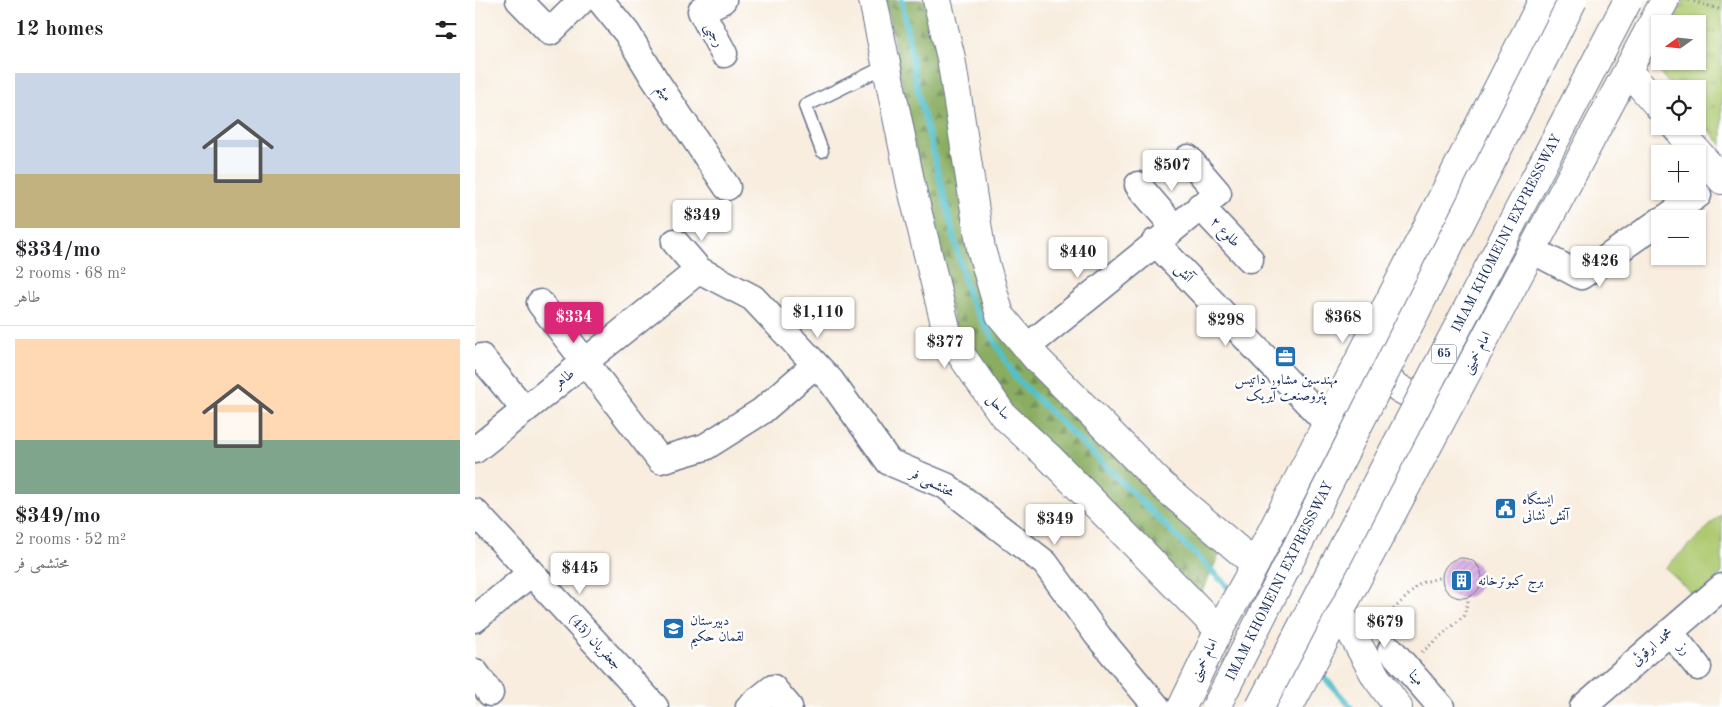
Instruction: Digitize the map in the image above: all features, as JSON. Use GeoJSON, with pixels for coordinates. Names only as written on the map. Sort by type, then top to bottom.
{"type":"FeatureCollection","features":[{"type":"Feature","properties":{"kind":"main road","name":"ساحل"},"geometry":{"type":"LineString","coordinates":[[873,0],[911,185],[948,336],[1003,415],[1050,458],[1219,630]]}},
{"type":"Feature","properties":{"kind":"main road"},"geometry":{"type":"LineString","coordinates":[[937,0],[951,58],[981,249],[1000,315],[1027,347],[1163,486],[1255,564]]}},
{"type":"Feature","properties":{"kind":"main road","name":"امام خمینی"},"geometry":{"type":"LineString","coordinates":[[1182,707],[1219,630],[1255,564],[1543,0]]}},
{"type":"Feature","properties":{"kind":"main road","name":"IMAM KHOMEINI EXPRESSWAY"},"geometry":{"type":"LineString","coordinates":[[1217,707],[1573,0]]}},
{"type":"Feature","properties":{"kind":"main road","name":"IMAM KHOMEINI EXPRESSWAY"},"geometry":{"type":"LineString","coordinates":[[1260,707],[1627,0]]}},
{"type":"Feature","properties":{"kind":"main road","name":"امام خمینی"},"geometry":{"type":"LineString","coordinates":[[1296,704],[1340,612],[1665,0]]}},
{"type":"Feature","properties":{"kind":"main road"},"geometry":{"type":"LineString","coordinates":[[1628,71],[1651,98]]}},
{"type":"Feature","properties":{"kind":"main road"},"geometry":{"type":"LineString","coordinates":[[1683,135],[1722,180]]}},
{"type":"Feature","properties":{"kind":"main road"},"geometry":{"type":"LineString","coordinates":[[1367,343],[1375,363],[1386,379],[1403,391],[1419,397],[1438,399],[1455,395]]}},
{"type":"Feature","properties":{"kind":"main road"},"geometry":{"type":"LineString","coordinates":[[1343,392],[1358,387],[1372,388],[1394,394],[1412,405],[1424,420],[1433,437]]}},
{"type":"Feature","properties":{"kind":"main road"},"geometry":{"type":"LineString","coordinates":[[1340,612],[1376,677],[1398,707]]}},
{"type":"Feature","properties":{"kind":"street"},"geometry":{"type":"LineString","coordinates":[[519,0],[550,32],[582,0]]}},
{"type":"Feature","properties":{"kind":"street","name":"میثم"},"geometry":{"type":"LineString","coordinates":[[600,0],[627,33],[654,78],[727,187]]}},
{"type":"Feature","properties":{"kind":"street","name":"رجبی"},"geometry":{"type":"LineString","coordinates":[[723,0],[701,11],[724,54]]}},
{"type":"Feature","properties":{"kind":"street","name":"طلوع ۲"},"geometry":{"type":"LineString","coordinates":[[1188,158],[1209,200],[1250,259]]}},
{"type":"Feature","properties":{"kind":"street","name":"آتش"},"geometry":{"type":"LineString","coordinates":[[1138,185],[1165,235],[1327,423]]}},
{"type":"Feature","properties":{"kind":"street"},"geometry":{"type":"LineString","coordinates":[[1027,347],[1209,200]]}},
{"type":"Feature","properties":{"kind":"street"},"geometry":{"type":"LineString","coordinates":[[1677,210],[1691,200]]}},
{"type":"Feature","properties":{"kind":"street"},"geometry":{"type":"LineString","coordinates":[[1532,250],[1581,276],[1651,227]]}},
{"type":"Feature","properties":{"kind":"street"},"geometry":{"type":"LineString","coordinates":[[675,242],[699,270]]}},
{"type":"Feature","properties":{"kind":"street","name":"طاهر"},"geometry":{"type":"LineString","coordinates":[[475,450],[699,270]]}},
{"type":"Feature","properties":{"kind":"street","name":"محتشمی فر"},"geometry":{"type":"LineString","coordinates":[[699,270],[753,298],[831,381],[889,462],[946,486],[1045,563],[1098,636],[1157,707]]}},
{"type":"Feature","properties":{"kind":"street"},"geometry":{"type":"LineString","coordinates":[[541,303],[660,460],[705,446],[761,411],[815,364]]}},
{"type":"Feature","properties":{"kind":"street"},"geometry":{"type":"LineString","coordinates":[[481,357],[525,410]]}},
{"type":"Feature","properties":{"kind":"street","name":"جعفریان (45)"},"geometry":{"type":"LineString","coordinates":[[475,512],[655,707]]}},
{"type":"Feature","properties":{"kind":"street"},"geometry":{"type":"LineString","coordinates":[[475,619],[531,573]]}},
{"type":"Feature","properties":{"kind":"street","name":"محمد ابرقوئی"},"geometry":{"type":"LineString","coordinates":[[1583,707],[1722,587]]}},
{"type":"Feature","properties":{"kind":"street","name":"رز"},"geometry":{"type":"LineString","coordinates":[[1670,632],[1698,667]]}},
{"type":"Feature","properties":{"kind":"street","name":"مینا"},"geometry":{"type":"LineString","coordinates":[[1391,650],[1441,707]]}},
{"type":"Feature","properties":{"kind":"street"},"geometry":{"type":"LineString","coordinates":[[475,672],[490,693]]}},
{"type":"Feature","properties":{"kind":"street"},"geometry":{"type":"LineString","coordinates":[[749,707],[773,688],[789,707]]}},
{"type":"Feature","properties":{"kind":"lane"},"geometry":{"type":"LineString","coordinates":[[822,151],[805,106],[886,66]]}},
{"type":"Feature","properties":{"kind":"path"},"geometry":{"type":"LineString","coordinates":[[1688,0],[1722,10]]}},
{"type":"Feature","properties":{"kind":"path"},"geometry":{"type":"LineString","coordinates":[[1381,621],[1421,583],[1442,577]]}},
{"type":"Feature","properties":{"kind":"path"},"geometry":{"type":"LineString","coordinates":[[1420,653],[1464,616],[1469,597]]}},
{"type":"Feature","properties":{"kind":"green space"},"geometry":{"type":"Polygon","coordinates":[[[885,0],[927,0],[988,304],[1221,551],[1201,594],[1013,410],[957,332],[940,271],[885,0]]]}},
{"type":"Feature","properties":{"kind":"green space"},"geometry":{"type":"Polygon","coordinates":[[[1684,0],[1722,0],[1722,146],[1706,127],[1706,80],[1666,80],[1658,70],[1706,70],[1706,15],[1677,15],[1684,0]]]}},
{"type":"Feature","properties":{"kind":"green space"},"geometry":{"type":"Polygon","coordinates":[[[1722,514],[1722,573],[1696,597],[1665,568],[1722,514]]]}},
{"type":"Feature","properties":{"kind":"building","name":"برج کبوترخانه"},"geometry":{"type":"Polygon","coordinates":[[[1462,558],[1473,561],[1479,567],[1482,578],[1479,589],[1473,595],[1462,598],[1451,595],[1445,589],[1442,578],[1445,567],[1451,561],[1462,558]]]}},
{"type":"Feature","properties":{"kind":"waterway"},"geometry":{"type":"LineString","coordinates":[[902,0],[916,83],[969,298],[1016,378],[1228,587]]}},
{"type":"Feature","properties":{"kind":"waterway"},"geometry":{"type":"LineString","coordinates":[[1321,674],[1351,707]]}},
{"type":"Feature","properties":{"kind":"place","name":"مهندسین مشاور داتیس پتروصنعت آیریک"},"geometry":{"type":"Point","coordinates":[1286,357]}},
{"type":"Feature","properties":{"kind":"place","name":"ایستگاه آتش نشانی"},"geometry":{"type":"Point","coordinates":[1506,508]}},
{"type":"Feature","properties":{"kind":"place","name":"برج کبوترخانه"},"geometry":{"type":"Point","coordinates":[1462,581]}},
{"type":"Feature","properties":{"kind":"place","name":"دبیرستان لقمان حکیم"},"geometry":{"type":"Point","coordinates":[674,629]}}]}
